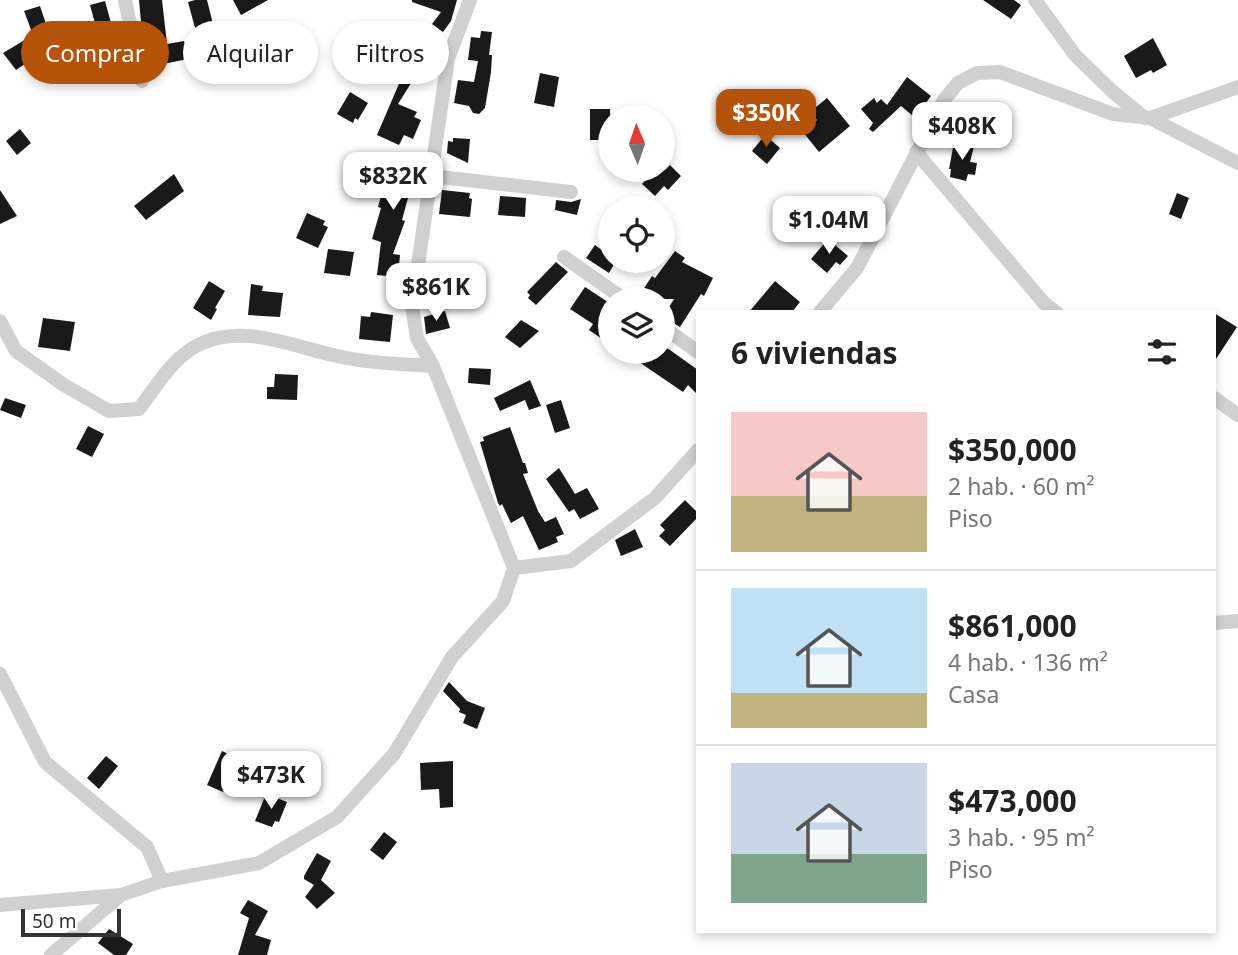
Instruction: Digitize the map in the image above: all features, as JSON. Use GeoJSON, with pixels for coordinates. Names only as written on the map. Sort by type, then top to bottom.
{"type":"FeatureCollection","features":[{"type":"Feature","properties":{"kind":"street"},"geometry":{"type":"LineString","coordinates":[[125,0],[129,21]]}},
{"type":"Feature","properties":{"kind":"street"},"geometry":{"type":"LineString","coordinates":[[0,905],[121,895],[162,881],[258,863],[337,817],[394,754],[452,657],[503,601],[514,569],[432,366],[417,338],[412,306],[448,59],[470,0]]}},
{"type":"Feature","properties":{"kind":"street"},"geometry":{"type":"LineString","coordinates":[[1035,0],[1075,55],[1113,92],[1148,118],[1238,163]]}},
{"type":"Feature","properties":{"kind":"street"},"geometry":{"type":"LineString","coordinates":[[822,310],[857,268],[944,100],[958,83],[977,73],[1000,72],[1113,114],[1148,118],[1238,87]]}},
{"type":"Feature","properties":{"kind":"street"},"geometry":{"type":"LineString","coordinates":[[916,152],[1044,303],[1053,310]]}},
{"type":"Feature","properties":{"kind":"street"},"geometry":{"type":"LineString","coordinates":[[431,176],[571,192]]}},
{"type":"Feature","properties":{"kind":"street"},"geometry":{"type":"LineString","coordinates":[[564,257],[607,287]]}},
{"type":"Feature","properties":{"kind":"street"},"geometry":{"type":"LineString","coordinates":[[0,321],[16,351],[64,385],[109,411],[139,409],[177,360],[197,345],[221,338],[244,335],[261,337],[349,359],[432,366]]}},
{"type":"Feature","properties":{"kind":"street"},"geometry":{"type":"LineString","coordinates":[[675,336],[696,351]]}},
{"type":"Feature","properties":{"kind":"street"},"geometry":{"type":"LineString","coordinates":[[1216,399],[1238,415]]}},
{"type":"Feature","properties":{"kind":"street"},"geometry":{"type":"LineString","coordinates":[[514,569],[571,561],[655,498],[696,452]]}},
{"type":"Feature","properties":{"kind":"street"},"geometry":{"type":"LineString","coordinates":[[1216,622],[1238,621]]}},
{"type":"Feature","properties":{"kind":"street"},"geometry":{"type":"LineString","coordinates":[[0,674],[45,762],[147,847],[162,881]]}},
{"type":"Feature","properties":{"kind":"street"},"geometry":{"type":"LineString","coordinates":[[51,955],[121,895]]}},
{"type":"Feature","properties":{"kind":"building"},"geometry":{"type":"Polygon","coordinates":[[[139,0],[162,0],[164,21],[141,21],[139,0]]]}},
{"type":"Feature","properties":{"kind":"building"},"geometry":{"type":"Polygon","coordinates":[[[207,0],[212,21],[193,21],[188,2],[207,0]]]}},
{"type":"Feature","properties":{"kind":"building"},"geometry":{"type":"Polygon","coordinates":[[[233,0],[268,0],[241,15],[233,0]]]}},
{"type":"Feature","properties":{"kind":"building"},"geometry":{"type":"Polygon","coordinates":[[[457,0],[449,24],[449,21],[434,21],[441,12],[412,2],[457,0]]]}},
{"type":"Feature","properties":{"kind":"building"},"geometry":{"type":"Polygon","coordinates":[[[983,0],[1014,0],[1021,5],[1011,19],[983,0]]]}},
{"type":"Feature","properties":{"kind":"building"},"geometry":{"type":"Polygon","coordinates":[[[105,1],[110,21],[94,21],[90,5],[105,1]]]}},
{"type":"Feature","properties":{"kind":"building"},"geometry":{"type":"Polygon","coordinates":[[[40,6],[45,21],[28,21],[24,11],[40,6]]]}},
{"type":"Feature","properties":{"kind":"building"},"geometry":{"type":"Polygon","coordinates":[[[481,31],[492,32],[489,55],[492,55],[485,108],[479,114],[473,113],[469,106],[454,103],[458,80],[474,82],[478,61],[468,60],[471,37],[480,38],[481,31]]]}},
{"type":"Feature","properties":{"kind":"building"},"geometry":{"type":"Polygon","coordinates":[[[1153,38],[1167,65],[1136,78],[1124,56],[1153,38]]]}},
{"type":"Feature","properties":{"kind":"building"},"geometry":{"type":"Polygon","coordinates":[[[183,41],[183,60],[169,63],[169,44],[183,41]]]}},
{"type":"Feature","properties":{"kind":"building"},"geometry":{"type":"Polygon","coordinates":[[[21,42],[21,67],[16,70],[3,53],[21,42]]]}},
{"type":"Feature","properties":{"kind":"building"},"geometry":{"type":"Polygon","coordinates":[[[540,73],[559,77],[554,107],[534,103],[540,73]]]}},
{"type":"Feature","properties":{"kind":"building"},"geometry":{"type":"Polygon","coordinates":[[[907,77],[931,96],[921,110],[918,107],[913,116],[901,106],[873,132],[869,129],[873,123],[861,109],[874,98],[877,103],[881,99],[887,105],[907,77]]]}},
{"type":"Feature","properties":{"kind":"building"},"geometry":{"type":"Polygon","coordinates":[[[399,84],[410,84],[398,104],[417,112],[414,117],[421,120],[413,139],[404,135],[399,145],[377,135],[399,84]]]}},
{"type":"Feature","properties":{"kind":"building"},"geometry":{"type":"Polygon","coordinates":[[[350,92],[368,103],[358,120],[355,118],[353,123],[337,114],[350,92]]]}},
{"type":"Feature","properties":{"kind":"building"},"geometry":{"type":"Polygon","coordinates":[[[827,98],[850,126],[819,152],[803,132],[817,120],[810,112],[827,98]]]}},
{"type":"Feature","properties":{"kind":"building"},"geometry":{"type":"Polygon","coordinates":[[[590,109],[598,109],[598,140],[590,140],[590,109]]]}},
{"type":"Feature","properties":{"kind":"building"},"geometry":{"type":"Polygon","coordinates":[[[20,129],[31,143],[17,155],[6,141],[20,129]]]}},
{"type":"Feature","properties":{"kind":"building"},"geometry":{"type":"Polygon","coordinates":[[[765,135],[780,148],[767,164],[752,151],[765,135]]]}},
{"type":"Feature","properties":{"kind":"building"},"geometry":{"type":"Polygon","coordinates":[[[453,138],[470,139],[468,163],[447,153],[448,141],[453,142],[453,138]]]}},
{"type":"Feature","properties":{"kind":"building"},"geometry":{"type":"Polygon","coordinates":[[[954,142],[974,146],[970,162],[977,163],[975,175],[968,174],[966,181],[950,177],[954,142]]]}},
{"type":"Feature","properties":{"kind":"building"},"geometry":{"type":"Polygon","coordinates":[[[393,153],[418,161],[402,220],[405,221],[393,254],[400,255],[398,277],[377,275],[381,242],[372,239],[393,153]]]}},
{"type":"Feature","properties":{"kind":"building"},"geometry":{"type":"Polygon","coordinates":[[[174,174],[184,191],[146,220],[134,206],[174,174]]]}},
{"type":"Feature","properties":{"kind":"building"},"geometry":{"type":"Polygon","coordinates":[[[675,182],[668,190],[664,186],[655,196],[642,184],[675,182]]]}},
{"type":"Feature","properties":{"kind":"building"},"geometry":{"type":"Polygon","coordinates":[[[0,190],[17,216],[0,224],[0,190]]]}},
{"type":"Feature","properties":{"kind":"building"},"geometry":{"type":"Polygon","coordinates":[[[442,190],[470,193],[470,217],[439,214],[442,190]]]}},
{"type":"Feature","properties":{"kind":"building"},"geometry":{"type":"Polygon","coordinates":[[[1177,193],[1189,198],[1181,219],[1169,214],[1177,193]]]}},
{"type":"Feature","properties":{"kind":"building"},"geometry":{"type":"Polygon","coordinates":[[[500,196],[526,198],[525,217],[498,215],[500,196]]]}},
{"type":"Feature","properties":{"kind":"building"},"geometry":{"type":"Polygon","coordinates":[[[581,199],[577,215],[555,210],[556,200],[571,202],[581,199]]]}},
{"type":"Feature","properties":{"kind":"building"},"geometry":{"type":"Polygon","coordinates":[[[307,213],[325,221],[323,225],[328,227],[318,248],[296,238],[307,213]]]}},
{"type":"Feature","properties":{"kind":"building"},"geometry":{"type":"Polygon","coordinates":[[[828,239],[848,256],[840,265],[836,262],[827,273],[811,259],[828,239]]]}},
{"type":"Feature","properties":{"kind":"building"},"geometry":{"type":"Polygon","coordinates":[[[595,245],[598,247],[598,266],[586,258],[595,245]]]}},
{"type":"Feature","properties":{"kind":"building"},"geometry":{"type":"Polygon","coordinates":[[[328,249],[354,252],[350,276],[324,273],[328,249]]]}},
{"type":"Feature","properties":{"kind":"building"},"geometry":{"type":"Polygon","coordinates":[[[675,251],[685,258],[682,262],[713,278],[704,296],[701,294],[680,327],[675,324],[675,287],[645,287],[652,276],[655,278],[659,273],[675,273],[675,251]]]}},
{"type":"Feature","properties":{"kind":"building"},"geometry":{"type":"Polygon","coordinates":[[[556,262],[568,272],[536,305],[528,298],[530,295],[527,292],[556,262]]]}},
{"type":"Feature","properties":{"kind":"building"},"geometry":{"type":"Polygon","coordinates":[[[436,271],[463,280],[455,303],[426,294],[436,271]]]}},
{"type":"Feature","properties":{"kind":"building"},"geometry":{"type":"Polygon","coordinates":[[[209,281],[225,291],[211,320],[193,308],[209,281]]]}},
{"type":"Feature","properties":{"kind":"building"},"geometry":{"type":"Polygon","coordinates":[[[775,281],[800,302],[794,310],[751,310],[775,281]]]}},
{"type":"Feature","properties":{"kind":"building"},"geometry":{"type":"Polygon","coordinates":[[[251,284],[263,286],[262,291],[283,293],[280,317],[248,315],[251,284]]]}},
{"type":"Feature","properties":{"kind":"building"},"geometry":{"type":"Polygon","coordinates":[[[585,287],[598,296],[598,336],[589,330],[593,324],[570,309],[585,287]]]}},
{"type":"Feature","properties":{"kind":"building"},"geometry":{"type":"Polygon","coordinates":[[[445,311],[450,328],[426,334],[424,317],[445,311]]]}},
{"type":"Feature","properties":{"kind":"building"},"geometry":{"type":"Polygon","coordinates":[[[371,312],[393,315],[390,342],[359,339],[361,316],[370,317],[371,312]]]}},
{"type":"Feature","properties":{"kind":"building"},"geometry":{"type":"Polygon","coordinates":[[[1216,314],[1237,327],[1216,359],[1216,314]]]}},
{"type":"Feature","properties":{"kind":"building"},"geometry":{"type":"Polygon","coordinates":[[[43,318],[75,322],[70,351],[38,347],[43,318]]]}},
{"type":"Feature","properties":{"kind":"building"},"geometry":{"type":"Polygon","coordinates":[[[521,320],[539,331],[520,348],[505,337],[521,320]]]}},
{"type":"Feature","properties":{"kind":"building"},"geometry":{"type":"Polygon","coordinates":[[[675,354],[696,369],[696,393],[688,385],[683,392],[642,364],[675,364],[675,354]]]}},
{"type":"Feature","properties":{"kind":"building"},"geometry":{"type":"Polygon","coordinates":[[[469,368],[491,369],[490,385],[468,383],[469,368]]]}},
{"type":"Feature","properties":{"kind":"building"},"geometry":{"type":"Polygon","coordinates":[[[275,374],[298,375],[297,400],[267,399],[267,387],[274,387],[275,374]]]}},
{"type":"Feature","properties":{"kind":"building"},"geometry":{"type":"Polygon","coordinates":[[[530,380],[541,406],[529,410],[525,400],[500,411],[494,398],[530,380]]]}},
{"type":"Feature","properties":{"kind":"building"},"geometry":{"type":"Polygon","coordinates":[[[5,398],[26,405],[21,418],[0,410],[5,398]]]}},
{"type":"Feature","properties":{"kind":"building"},"geometry":{"type":"Polygon","coordinates":[[[561,400],[570,428],[555,433],[546,405],[561,400]]]}},
{"type":"Feature","properties":{"kind":"building"},"geometry":{"type":"Polygon","coordinates":[[[88,426],[104,434],[92,457],[76,449],[88,426]]]}},
{"type":"Feature","properties":{"kind":"building"},"geometry":{"type":"Polygon","coordinates":[[[510,427],[525,463],[528,473],[523,474],[538,511],[545,522],[556,517],[564,534],[556,537],[558,542],[539,550],[523,516],[511,523],[502,504],[500,506],[498,503],[480,442],[484,441],[483,437],[510,427]]]}},
{"type":"Feature","properties":{"kind":"building"},"geometry":{"type":"Polygon","coordinates":[[[559,468],[575,494],[587,488],[599,509],[580,519],[574,509],[569,512],[546,479],[559,468]]]}},
{"type":"Feature","properties":{"kind":"building"},"geometry":{"type":"Polygon","coordinates":[[[685,500],[696,511],[696,519],[670,546],[659,536],[665,530],[660,525],[685,500]]]}},
{"type":"Feature","properties":{"kind":"building"},"geometry":{"type":"Polygon","coordinates":[[[635,529],[643,547],[621,556],[615,540],[635,529]]]}},
{"type":"Feature","properties":{"kind":"building"},"geometry":{"type":"Polygon","coordinates":[[[449,682],[467,701],[485,708],[477,729],[463,723],[466,715],[459,712],[460,709],[443,691],[449,682]]]}},
{"type":"Feature","properties":{"kind":"building"},"geometry":{"type":"Polygon","coordinates":[[[222,751],[243,761],[234,781],[230,779],[223,792],[207,785],[222,751]]]}},
{"type":"Feature","properties":{"kind":"building"},"geometry":{"type":"Polygon","coordinates":[[[106,756],[118,766],[99,789],[87,778],[106,756]]]}},
{"type":"Feature","properties":{"kind":"building"},"geometry":{"type":"Polygon","coordinates":[[[453,761],[453,807],[440,808],[439,789],[421,790],[420,763],[453,761]]]}},
{"type":"Feature","properties":{"kind":"building"},"geometry":{"type":"Polygon","coordinates":[[[266,794],[287,802],[279,822],[275,821],[272,827],[255,821],[266,794]]]}},
{"type":"Feature","properties":{"kind":"building"},"geometry":{"type":"Polygon","coordinates":[[[384,832],[397,842],[383,860],[370,850],[384,832]]]}},
{"type":"Feature","properties":{"kind":"building"},"geometry":{"type":"Polygon","coordinates":[[[317,853],[331,861],[321,880],[335,893],[317,909],[305,897],[314,885],[304,879],[304,876],[317,853]]]}},
{"type":"Feature","properties":{"kind":"building"},"geometry":{"type":"Polygon","coordinates":[[[248,900],[268,911],[255,935],[271,940],[267,955],[238,955],[249,918],[240,913],[248,900]]]}},
{"type":"Feature","properties":{"kind":"building"},"geometry":{"type":"Polygon","coordinates":[[[109,929],[133,944],[126,955],[114,955],[98,943],[109,929]]]}}]}
